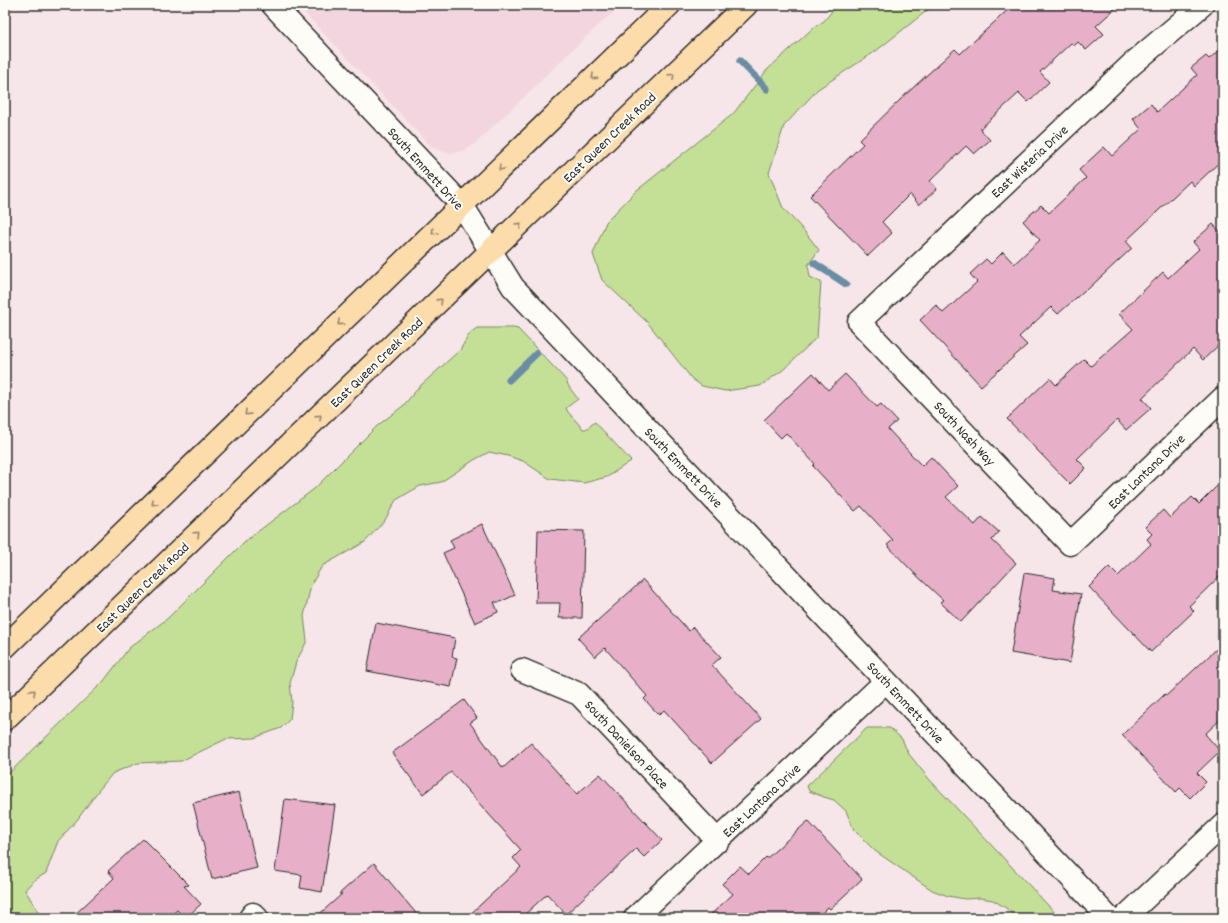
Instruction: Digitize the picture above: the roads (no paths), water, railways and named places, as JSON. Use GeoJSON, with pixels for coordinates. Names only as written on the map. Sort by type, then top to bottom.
{"type":"FeatureCollection","features":[{"type":"Feature","properties":{"kind":"main road"},"geometry":{"type":"LineString","coordinates":[[5,647],[669,5]]}},
{"type":"Feature","properties":{"kind":"main road","name":"East Queen Creek Road"},"geometry":{"type":"LineString","coordinates":[[5,719],[746,5]]}},
{"type":"Feature","properties":{"kind":"street","name":"South Emmett Drive"},"geometry":{"type":"LineString","coordinates":[[273,5],[462,205],[490,252],[516,291],[1109,918]]}},
{"type":"Feature","properties":{"kind":"street","name":"East Wisteria Drive"},"geometry":{"type":"LineString","coordinates":[[859,322],[1131,65],[1202,5]]}},
{"type":"Feature","properties":{"kind":"street","name":"South Nash Way"},"geometry":{"type":"LineString","coordinates":[[859,322],[1070,544]]}},
{"type":"Feature","properties":{"kind":"street","name":"East Lantana Drive"},"geometry":{"type":"LineString","coordinates":[[1070,544],[1223,398]]}},
{"type":"Feature","properties":{"kind":"street","name":"South Danielson Place"},"geometry":{"type":"LineString","coordinates":[[522,670],[579,694],[718,841]]}},
{"type":"Feature","properties":{"kind":"street","name":"East Lantana Drive"},"geometry":{"type":"LineString","coordinates":[[635,918],[886,681]]}},
{"type":"Feature","properties":{"kind":"street"},"geometry":{"type":"LineString","coordinates":[[1124,918],[1223,825]]}},
{"type":"Feature","properties":{"kind":"waterway"},"geometry":{"type":"LineString","coordinates":[[740,61],[767,89]]}},
{"type":"Feature","properties":{"kind":"waterway"},"geometry":{"type":"LineString","coordinates":[[814,263],[846,284]]}},
{"type":"Feature","properties":{"kind":"waterway"},"geometry":{"type":"LineString","coordinates":[[509,380],[537,353]]}}]}
